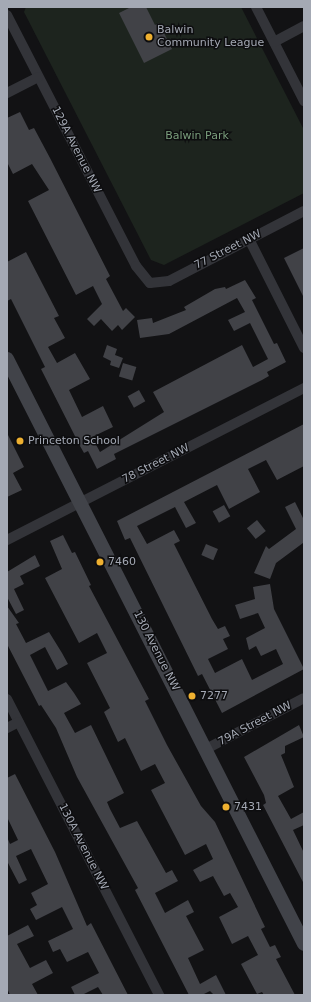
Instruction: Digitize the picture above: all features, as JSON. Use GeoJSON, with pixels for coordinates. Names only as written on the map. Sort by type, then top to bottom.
{"type":"FeatureCollection","features":[{"type":"Feature","properties":{"kind":"street"},"geometry":{"type":"LineString","coordinates":[[256,7],[304,101]]}},
{"type":"Feature","properties":{"kind":"street","name":"129A Avenue NW"},"geometry":{"type":"LineString","coordinates":[[7,15],[136,266],[150,283]]}},
{"type":"Feature","properties":{"kind":"street"},"geometry":{"type":"LineString","coordinates":[[274,42],[304,26]]}},
{"type":"Feature","properties":{"kind":"street"},"geometry":{"type":"LineString","coordinates":[[7,93],[38,76]]}},
{"type":"Feature","properties":{"kind":"street","name":"77 Street NW"},"geometry":{"type":"LineString","coordinates":[[150,283],[169,281],[304,211]]}},
{"type":"Feature","properties":{"kind":"street"},"geometry":{"type":"LineString","coordinates":[[249,239],[304,348]]}},
{"type":"Feature","properties":{"kind":"street","name":"130 Avenue NW"},"geometry":{"type":"LineString","coordinates":[[7,359],[304,944]]}},
{"type":"Feature","properties":{"kind":"street","name":"78 Street NW"},"geometry":{"type":"LineString","coordinates":[[7,540],[304,388]]}},
{"type":"Feature","properties":{"kind":"street","name":"79A Street NW"},"geometry":{"type":"LineString","coordinates":[[206,749],[304,698]]}},
{"type":"Feature","properties":{"kind":"street","name":"130A Avenue NW"},"geometry":{"type":"LineString","coordinates":[[7,699],[159,995]]}},
{"type":"Feature","properties":{"kind":"street"},"geometry":{"type":"LineString","coordinates":[[7,728],[19,722]]}},
{"type":"Feature","properties":{"kind":"green space","name":"Balwin Park"},"geometry":{"type":"Polygon","coordinates":[[[26,7],[241,7],[304,130],[304,193],[164,265],[151,260],[24,12],[26,7]]]}},
{"type":"Feature","properties":{"kind":"building","name":"Balwin Community League"},"geometry":{"type":"Polygon","coordinates":[[[131,7],[146,7],[155,25],[159,23],[172,49],[144,63],[119,13],[131,7]]]}},
{"type":"Feature","properties":{"kind":"building"},"geometry":{"type":"Polygon","coordinates":[[[20,112],[29,130],[34,128],[50,158],[110,276],[106,279],[123,311],[126,308],[135,317],[122,330],[118,325],[112,331],[101,319],[94,326],[87,319],[102,304],[93,286],[76,295],[28,201],[49,190],[32,164],[13,174],[7,162],[7,118],[20,112]]]}},
{"type":"Feature","properties":{"kind":"building"},"geometry":{"type":"Polygon","coordinates":[[[304,248],[304,298],[284,258],[304,248]]]}},
{"type":"Feature","properties":{"kind":"building"},"geometry":{"type":"Polygon","coordinates":[[[26,252],[59,316],[54,318],[65,338],[48,347],[57,363],[75,353],[90,379],[69,390],[82,417],[103,406],[113,427],[92,437],[100,452],[164,412],[153,392],[242,345],[253,367],[268,359],[250,323],[234,331],[228,320],[245,312],[237,298],[169,334],[140,338],[137,320],[152,318],[153,323],[186,310],[184,307],[215,289],[225,287],[226,289],[245,280],[256,298],[252,300],[274,344],[277,343],[286,362],[267,372],[269,376],[262,380],[114,454],[116,459],[97,469],[88,451],[84,453],[80,446],[41,369],[45,367],[11,299],[7,301],[7,262],[26,252]]]}},
{"type":"Feature","properties":{"kind":"building"},"geometry":{"type":"Polygon","coordinates":[[[107,345],[117,349],[115,355],[123,358],[119,368],[110,365],[111,361],[103,357],[107,345]]]}},
{"type":"Feature","properties":{"kind":"building"},"geometry":{"type":"Polygon","coordinates":[[[123,363],[136,367],[132,380],[119,376],[123,363]]]}},
{"type":"Feature","properties":{"kind":"building"},"geometry":{"type":"Polygon","coordinates":[[[139,390],[145,401],[134,408],[128,396],[139,390]]]}},
{"type":"Feature","properties":{"kind":"building"},"geometry":{"type":"Polygon","coordinates":[[[304,424],[304,466],[277,480],[266,460],[248,469],[260,492],[229,509],[217,485],[184,502],[196,523],[186,528],[175,507],[137,526],[147,544],[174,530],[180,541],[174,544],[212,619],[218,629],[225,626],[230,636],[223,639],[228,649],[208,659],[215,673],[242,659],[252,680],[283,664],[276,649],[261,656],[256,646],[249,650],[246,638],[265,628],[258,613],[240,619],[235,605],[255,599],[253,587],[270,584],[274,609],[304,669],[222,713],[202,674],[198,676],[130,538],[125,540],[117,521],[304,424]]]}},
{"type":"Feature","properties":{"kind":"building"},"geometry":{"type":"Polygon","coordinates":[[[7,433],[24,467],[13,473],[22,490],[7,497],[7,433]]]}},
{"type":"Feature","properties":{"kind":"building"},"geometry":{"type":"Polygon","coordinates":[[[295,502],[304,520],[304,546],[303,543],[276,563],[270,579],[254,573],[266,546],[269,549],[296,529],[285,507],[295,502]]]}},
{"type":"Feature","properties":{"kind":"building"},"geometry":{"type":"Polygon","coordinates":[[[224,505],[230,516],[219,523],[213,511],[224,505]]]}},
{"type":"Feature","properties":{"kind":"building"},"geometry":{"type":"Polygon","coordinates":[[[257,520],[266,531],[256,539],[247,528],[257,520]]]}},
{"type":"Feature","properties":{"kind":"building"},"geometry":{"type":"Polygon","coordinates":[[[63,535],[72,553],[75,552],[91,585],[89,586],[149,699],[145,701],[167,745],[201,806],[215,822],[265,927],[261,929],[270,947],[275,945],[281,957],[276,959],[295,995],[264,995],[262,992],[257,994],[241,964],[258,955],[248,936],[232,944],[219,917],[238,907],[230,893],[224,896],[213,876],[200,882],[193,870],[213,859],[206,844],[185,855],[151,790],[165,783],[155,764],[141,771],[125,738],[118,742],[104,712],[110,708],[87,663],[107,653],[97,633],[79,643],[45,578],[62,569],[50,541],[63,535]]]}},
{"type":"Feature","properties":{"kind":"building"},"geometry":{"type":"Polygon","coordinates":[[[206,544],[218,549],[213,560],[201,555],[206,544]]]}},
{"type":"Feature","properties":{"kind":"building"},"geometry":{"type":"Polygon","coordinates":[[[35,555],[40,566],[20,576],[24,584],[14,589],[24,610],[16,614],[7,597],[7,572],[35,555]]]}},
{"type":"Feature","properties":{"kind":"building"},"geometry":{"type":"Polygon","coordinates":[[[7,606],[19,623],[16,624],[26,643],[49,632],[62,653],[68,664],[57,670],[45,647],[30,655],[48,691],[66,682],[81,704],[64,713],[75,733],[91,725],[124,793],[107,802],[110,809],[120,828],[137,821],[166,873],[172,870],[178,881],[155,893],[165,913],[188,900],[194,912],[186,916],[204,950],[188,958],[200,984],[216,975],[226,995],[214,995],[210,991],[202,995],[189,995],[135,890],[138,888],[77,777],[56,728],[41,705],[39,706],[7,644],[7,606]]]}},
{"type":"Feature","properties":{"kind":"building"},"geometry":{"type":"Polygon","coordinates":[[[299,725],[304,737],[285,746],[285,753],[281,755],[294,787],[278,796],[291,819],[304,812],[304,825],[293,830],[304,853],[304,884],[263,805],[266,803],[264,795],[244,757],[299,725]]]}},
{"type":"Feature","properties":{"kind":"building"},"geometry":{"type":"Polygon","coordinates":[[[15,774],[55,852],[87,926],[91,923],[128,995],[103,995],[98,987],[82,995],[75,995],[71,987],[99,973],[88,952],[67,962],[60,949],[53,952],[48,941],[73,929],[62,907],[36,920],[30,909],[37,905],[31,893],[48,884],[31,849],[16,856],[27,880],[19,884],[7,861],[7,837],[10,844],[18,840],[7,817],[7,778],[15,774]]]}},
{"type":"Feature","properties":{"kind":"building"},"geometry":{"type":"Polygon","coordinates":[[[28,925],[34,936],[17,944],[30,968],[46,960],[53,973],[32,984],[38,995],[10,995],[7,988],[7,936],[28,925]]]}},
{"type":"Feature","properties":{"kind":"place","name":"Balwin Community League"},"geometry":{"type":"Point","coordinates":[149,37]}},
{"type":"Feature","properties":{"kind":"place","name":"Princeton School"},"geometry":{"type":"Point","coordinates":[20,441]}},
{"type":"Feature","properties":{"kind":"place","name":"7460"},"geometry":{"type":"Point","coordinates":[100,562]}},
{"type":"Feature","properties":{"kind":"place","name":"7277"},"geometry":{"type":"Point","coordinates":[192,696]}},
{"type":"Feature","properties":{"kind":"place","name":"7431"},"geometry":{"type":"Point","coordinates":[226,807]}}]}
